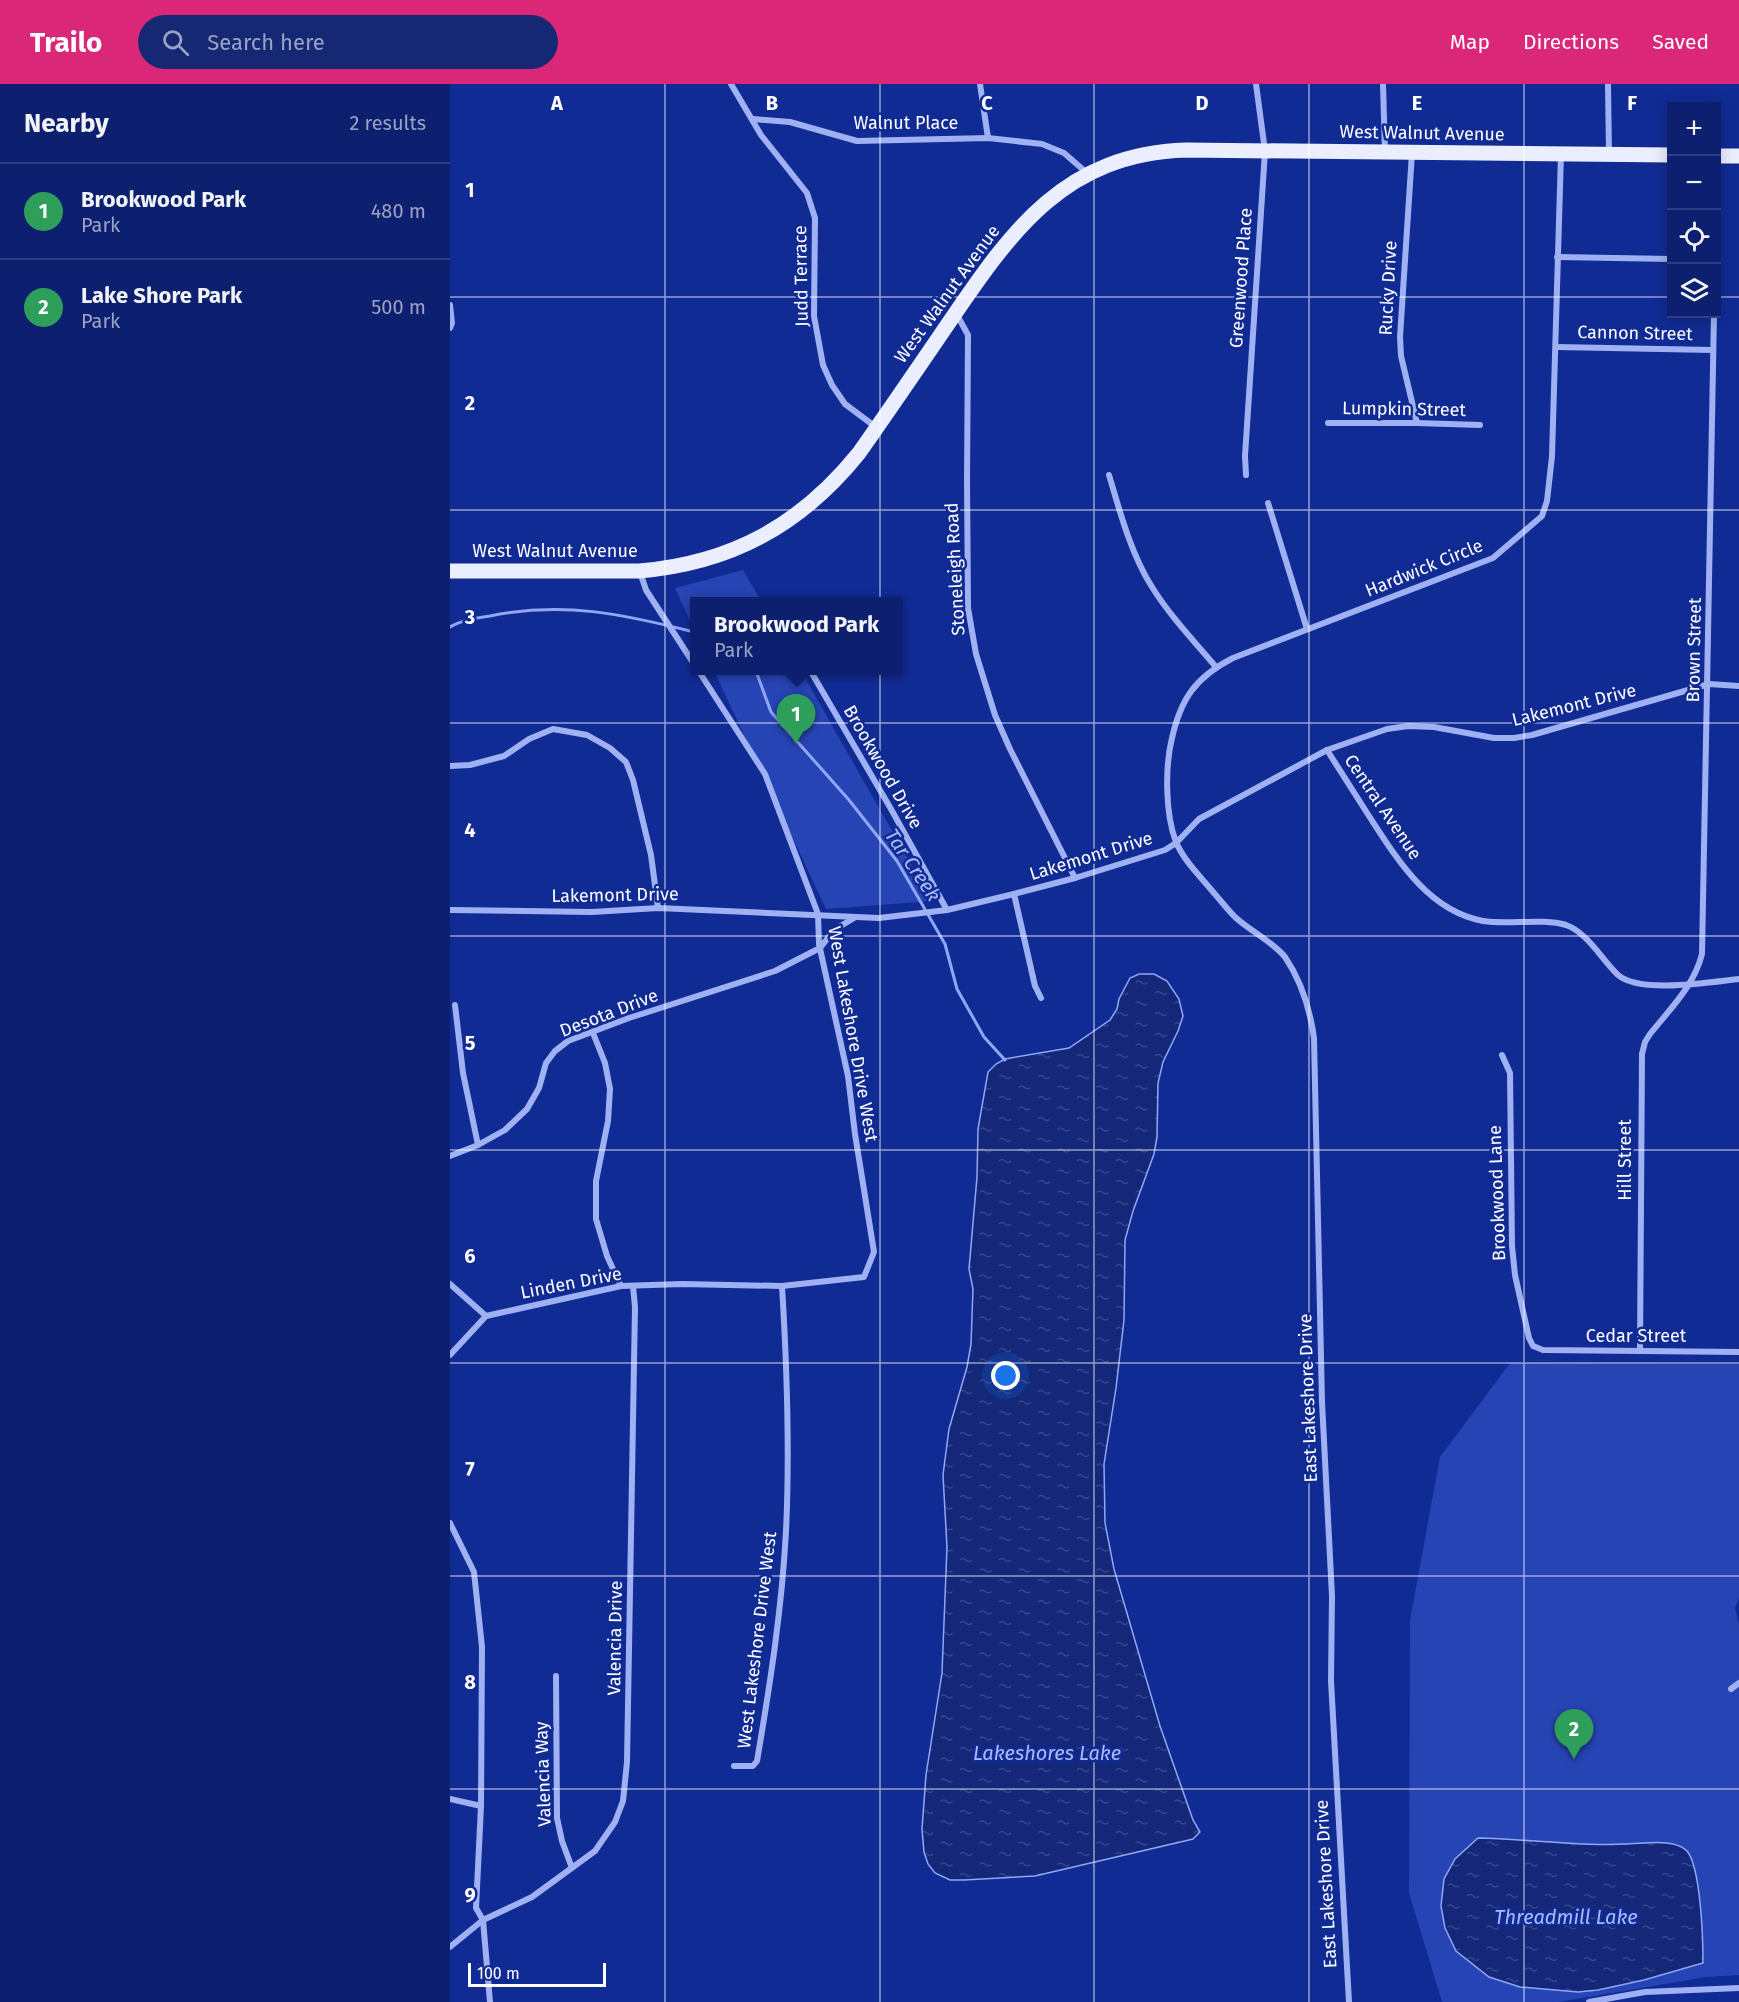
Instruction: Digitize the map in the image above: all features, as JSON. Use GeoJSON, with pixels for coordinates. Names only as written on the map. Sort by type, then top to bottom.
{"type":"FeatureCollection","features":[{"type":"Feature","properties":{"kind":"main road","name":"West Walnut Avenue"},"geometry":{"type":"LineString","coordinates":[[450,571],[639,571],[684,565],[708,559],[749,543],[783,524],[811,504],[841,476],[1007,241],[1024,222],[1043,204],[1087,173],[1127,158],[1162,151],[1667,155]]}},
{"type":"Feature","properties":{"kind":"main road"},"geometry":{"type":"LineString","coordinates":[[1721,156],[1739,156]]}},
{"type":"Feature","properties":{"kind":"street","name":"Judd Terrace"},"geometry":{"type":"LineString","coordinates":[[731,84],[761,135],[807,193],[815,218],[814,316],[823,365],[845,404],[877,428]]}},
{"type":"Feature","properties":{"kind":"street"},"geometry":{"type":"LineString","coordinates":[[980,84],[988,138]]}},
{"type":"Feature","properties":{"kind":"street","name":"Greenwood Place"},"geometry":{"type":"LineString","coordinates":[[1246,475],[1245,456],[1265,151],[1256,84]]}},
{"type":"Feature","properties":{"kind":"street"},"geometry":{"type":"LineString","coordinates":[[1383,84],[1385,153]]}},
{"type":"Feature","properties":{"kind":"street"},"geometry":{"type":"LineString","coordinates":[[1608,84],[1609,155]]}},
{"type":"Feature","properties":{"kind":"street","name":"Walnut Place"},"geometry":{"type":"LineString","coordinates":[[753,119],[790,122],[857,141],[988,138],[1042,144],[1055,148],[1087,173]]}},
{"type":"Feature","properties":{"kind":"street","name":"Rucky Drive"},"geometry":{"type":"LineString","coordinates":[[1412,153],[1400,338],[1401,356],[1417,423]]}},
{"type":"Feature","properties":{"kind":"street","name":"Hardwick Circle"},"geometry":{"type":"LineString","coordinates":[[1176,843],[1171,828],[1168,798],[1169,750],[1179,711],[1189,693],[1204,676],[1233,658],[1493,558],[1542,516],[1547,501],[1552,456],[1561,154]]}},
{"type":"Feature","properties":{"kind":"street"},"geometry":{"type":"LineString","coordinates":[[1557,256],[1667,259]]}},
{"type":"Feature","properties":{"kind":"street"},"geometry":{"type":"LineString","coordinates":[[450,305],[452,322],[450,328]]}},
{"type":"Feature","properties":{"kind":"street","name":"Stoneleigh Road"},"geometry":{"type":"LineString","coordinates":[[956,312],[968,335],[968,608],[975,654],[995,715],[1010,749],[1075,878]]}},
{"type":"Feature","properties":{"kind":"street","name":"Brown Street"},"geometry":{"type":"LineString","coordinates":[[1690,984],[1699,968],[1702,954],[1709,684],[1714,318]]}},
{"type":"Feature","properties":{"kind":"street","name":"Cannon Street"},"geometry":{"type":"LineString","coordinates":[[1556,346],[1713,350]]}},
{"type":"Feature","properties":{"kind":"street","name":"Lumpkin Street"},"geometry":{"type":"LineString","coordinates":[[1328,423],[1480,425]]}},
{"type":"Feature","properties":{"kind":"street"},"geometry":{"type":"LineString","coordinates":[[1109,475],[1129,536],[1141,567],[1152,587],[1216,667]]}},
{"type":"Feature","properties":{"kind":"street"},"geometry":{"type":"LineString","coordinates":[[1268,503],[1307,629]]}},
{"type":"Feature","properties":{"kind":"street"},"geometry":{"type":"LineString","coordinates":[[639,571],[646,590],[690,658]]}},
{"type":"Feature","properties":{"kind":"street","name":"West Lakeshore Drive West"},"geometry":{"type":"LineString","coordinates":[[701,675],[765,774],[818,914],[820,948],[849,1076],[855,1134],[874,1252],[864,1277],[782,1286],[788,1374],[788,1456],[786,1531],[780,1608],[757,1761],[753,1766],[734,1766]]}},
{"type":"Feature","properties":{"kind":"street","name":"Brookwood Drive"},"geometry":{"type":"LineString","coordinates":[[813,675],[891,809],[946,910]]}},
{"type":"Feature","properties":{"kind":"street","name":"Lakemont Drive"},"geometry":{"type":"LineString","coordinates":[[450,910],[592,912],[658,908],[879,918],[946,910],[1075,878],[1165,850],[1176,843],[1199,819],[1328,750],[1387,729],[1408,726],[1455,730],[1494,738],[1514,738],[1532,735],[1709,684],[1739,686]]}},
{"type":"Feature","properties":{"kind":"street"},"geometry":{"type":"LineString","coordinates":[[450,766],[470,765],[504,756],[529,739],[553,729],[587,735],[610,748],[626,762],[633,780],[651,855],[658,908]]}},
{"type":"Feature","properties":{"kind":"street","name":"Central Avenue"},"geometry":{"type":"LineString","coordinates":[[1328,750],[1398,860],[1416,881],[1447,908],[1484,921],[1566,926],[1587,941],[1619,976],[1637,985],[1690,984],[1739,979]]}},
{"type":"Feature","properties":{"kind":"street","name":"East Lakeshore Drive"},"geometry":{"type":"LineString","coordinates":[[1176,843],[1183,857],[1235,917],[1284,956],[1306,997],[1314,1038],[1322,1402],[1332,1596],[1331,1681],[1349,2002]]}},
{"type":"Feature","properties":{"kind":"street"},"geometry":{"type":"LineString","coordinates":[[1014,894],[1035,986],[1041,998]]}},
{"type":"Feature","properties":{"kind":"street"},"geometry":{"type":"LineString","coordinates":[[820,948],[834,930],[857,917]]}},
{"type":"Feature","properties":{"kind":"street","name":"Desota Drive"},"geometry":{"type":"LineString","coordinates":[[450,1156],[505,1130],[527,1109],[539,1088],[546,1063],[555,1051],[568,1041],[629,1018],[775,971],[820,948]]}},
{"type":"Feature","properties":{"kind":"street","name":"Hill Street"},"geometry":{"type":"LineString","coordinates":[[1640,1351],[1642,1054],[1650,1034],[1690,984]]}},
{"type":"Feature","properties":{"kind":"street"},"geometry":{"type":"LineString","coordinates":[[455,1005],[463,1073],[478,1144]]}},
{"type":"Feature","properties":{"kind":"street"},"geometry":{"type":"LineString","coordinates":[[593,1033],[605,1063],[610,1089],[608,1121],[596,1180],[596,1219],[607,1256],[621,1286]]}},
{"type":"Feature","properties":{"kind":"street","name":"Brookwood Lane"},"geometry":{"type":"LineString","coordinates":[[1502,1055],[1510,1073],[1512,1246],[1515,1275],[1528,1338],[1533,1346]]}},
{"type":"Feature","properties":{"kind":"street"},"geometry":{"type":"LineString","coordinates":[[450,1284],[486,1316],[450,1356]]}},
{"type":"Feature","properties":{"kind":"street","name":"Linden Drive"},"geometry":{"type":"LineString","coordinates":[[486,1316],[621,1286],[682,1284],[782,1286]]}},
{"type":"Feature","properties":{"kind":"street","name":"Valencia Drive"},"geometry":{"type":"LineString","coordinates":[[450,1947],[483,1920],[532,1897],[595,1851],[615,1822],[623,1801],[627,1761],[635,1306],[633,1286]]}},
{"type":"Feature","properties":{"kind":"street","name":"Cedar Street"},"geometry":{"type":"LineString","coordinates":[[1533,1346],[1543,1350],[1739,1352]]}},
{"type":"Feature","properties":{"kind":"street"},"geometry":{"type":"LineString","coordinates":[[450,1523],[474,1572],[478,1593],[482,1647],[481,1806],[476,1908],[483,1920],[490,2002]]}},
{"type":"Feature","properties":{"kind":"street","name":"Valencia Way"},"geometry":{"type":"LineString","coordinates":[[556,1676],[556,1818],[572,1868]]}},
{"type":"Feature","properties":{"kind":"street"},"geometry":{"type":"LineString","coordinates":[[1731,1689],[1739,1683]]}},
{"type":"Feature","properties":{"kind":"street"},"geometry":{"type":"LineString","coordinates":[[450,1799],[481,1806]]}},
{"type":"Feature","properties":{"kind":"street"},"geometry":{"type":"LineString","coordinates":[[1589,2002],[1645,1992],[1739,1988]]}},
{"type":"Feature","properties":{"kind":"shaded area"},"geometry":{"type":"Polygon","coordinates":[[[743,570],[759,597],[690,597],[690,620],[675,588],[743,570]]]}},
{"type":"Feature","properties":{"kind":"shaded area"},"geometry":{"type":"Polygon","coordinates":[[[716,675],[803,675],[932,901],[826,909],[716,675]]]}},
{"type":"Feature","properties":{"kind":"shaded area"},"geometry":{"type":"Polygon","coordinates":[[[1510,1363],[1739,1364],[1739,1598],[1735,1608],[1739,1624],[1739,1975],[1706,1977],[1559,2002],[1442,2002],[1409,1893],[1410,1620],[1440,1457],[1510,1363]]]}},
{"type":"Feature","properties":{"kind":"water","name":"Lakeshores Lake"},"geometry":{"type":"Polygon","coordinates":[[[1139,974],[1154,974],[1167,981],[1179,999],[1183,1016],[1163,1062],[1158,1083],[1157,1137],[1154,1154],[1125,1240],[1124,1320],[1104,1464],[1105,1523],[1114,1569],[1160,1726],[1193,1820],[1200,1832],[1193,1839],[1035,1876],[950,1880],[935,1873],[928,1864],[924,1852],[922,1829],[926,1775],[942,1673],[947,1547],[943,1475],[949,1429],[967,1367],[971,1344],[973,1289],[969,1269],[977,1177],[978,1129],[988,1072],[1005,1059],[1069,1048],[1110,1020],[1130,978],[1139,974]]]}},
{"type":"Feature","properties":{"kind":"water","name":"Threadmill Lake"},"geometry":{"type":"Polygon","coordinates":[[[1478,1838],[1581,1844],[1660,1842],[1678,1845],[1687,1851],[1695,1872],[1702,1922],[1703,1963],[1644,1980],[1578,1992],[1520,1987],[1489,1977],[1456,1951],[1445,1928],[1441,1906],[1444,1879],[1455,1859],[1478,1838]]]}},
{"type":"Feature","properties":{"kind":"waterway","name":"Tar Creek"},"geometry":{"type":"LineString","coordinates":[[450,627],[470,620],[517,612],[568,610],[618,615],[690,631]]}},
{"type":"Feature","properties":{"kind":"waterway","name":"Tar Creek"},"geometry":{"type":"LineString","coordinates":[[757,675],[771,712],[849,800],[897,861],[945,944],[957,989],[984,1037],[1005,1060]]}},
{"type":"Feature","properties":{"kind":"place","name":"Brookwood Park"},"geometry":{"type":"Point","coordinates":[796,744]}},
{"type":"Feature","properties":{"kind":"place","name":"Lake Shore Park"},"geometry":{"type":"Point","coordinates":[1574,1759]}}]}
